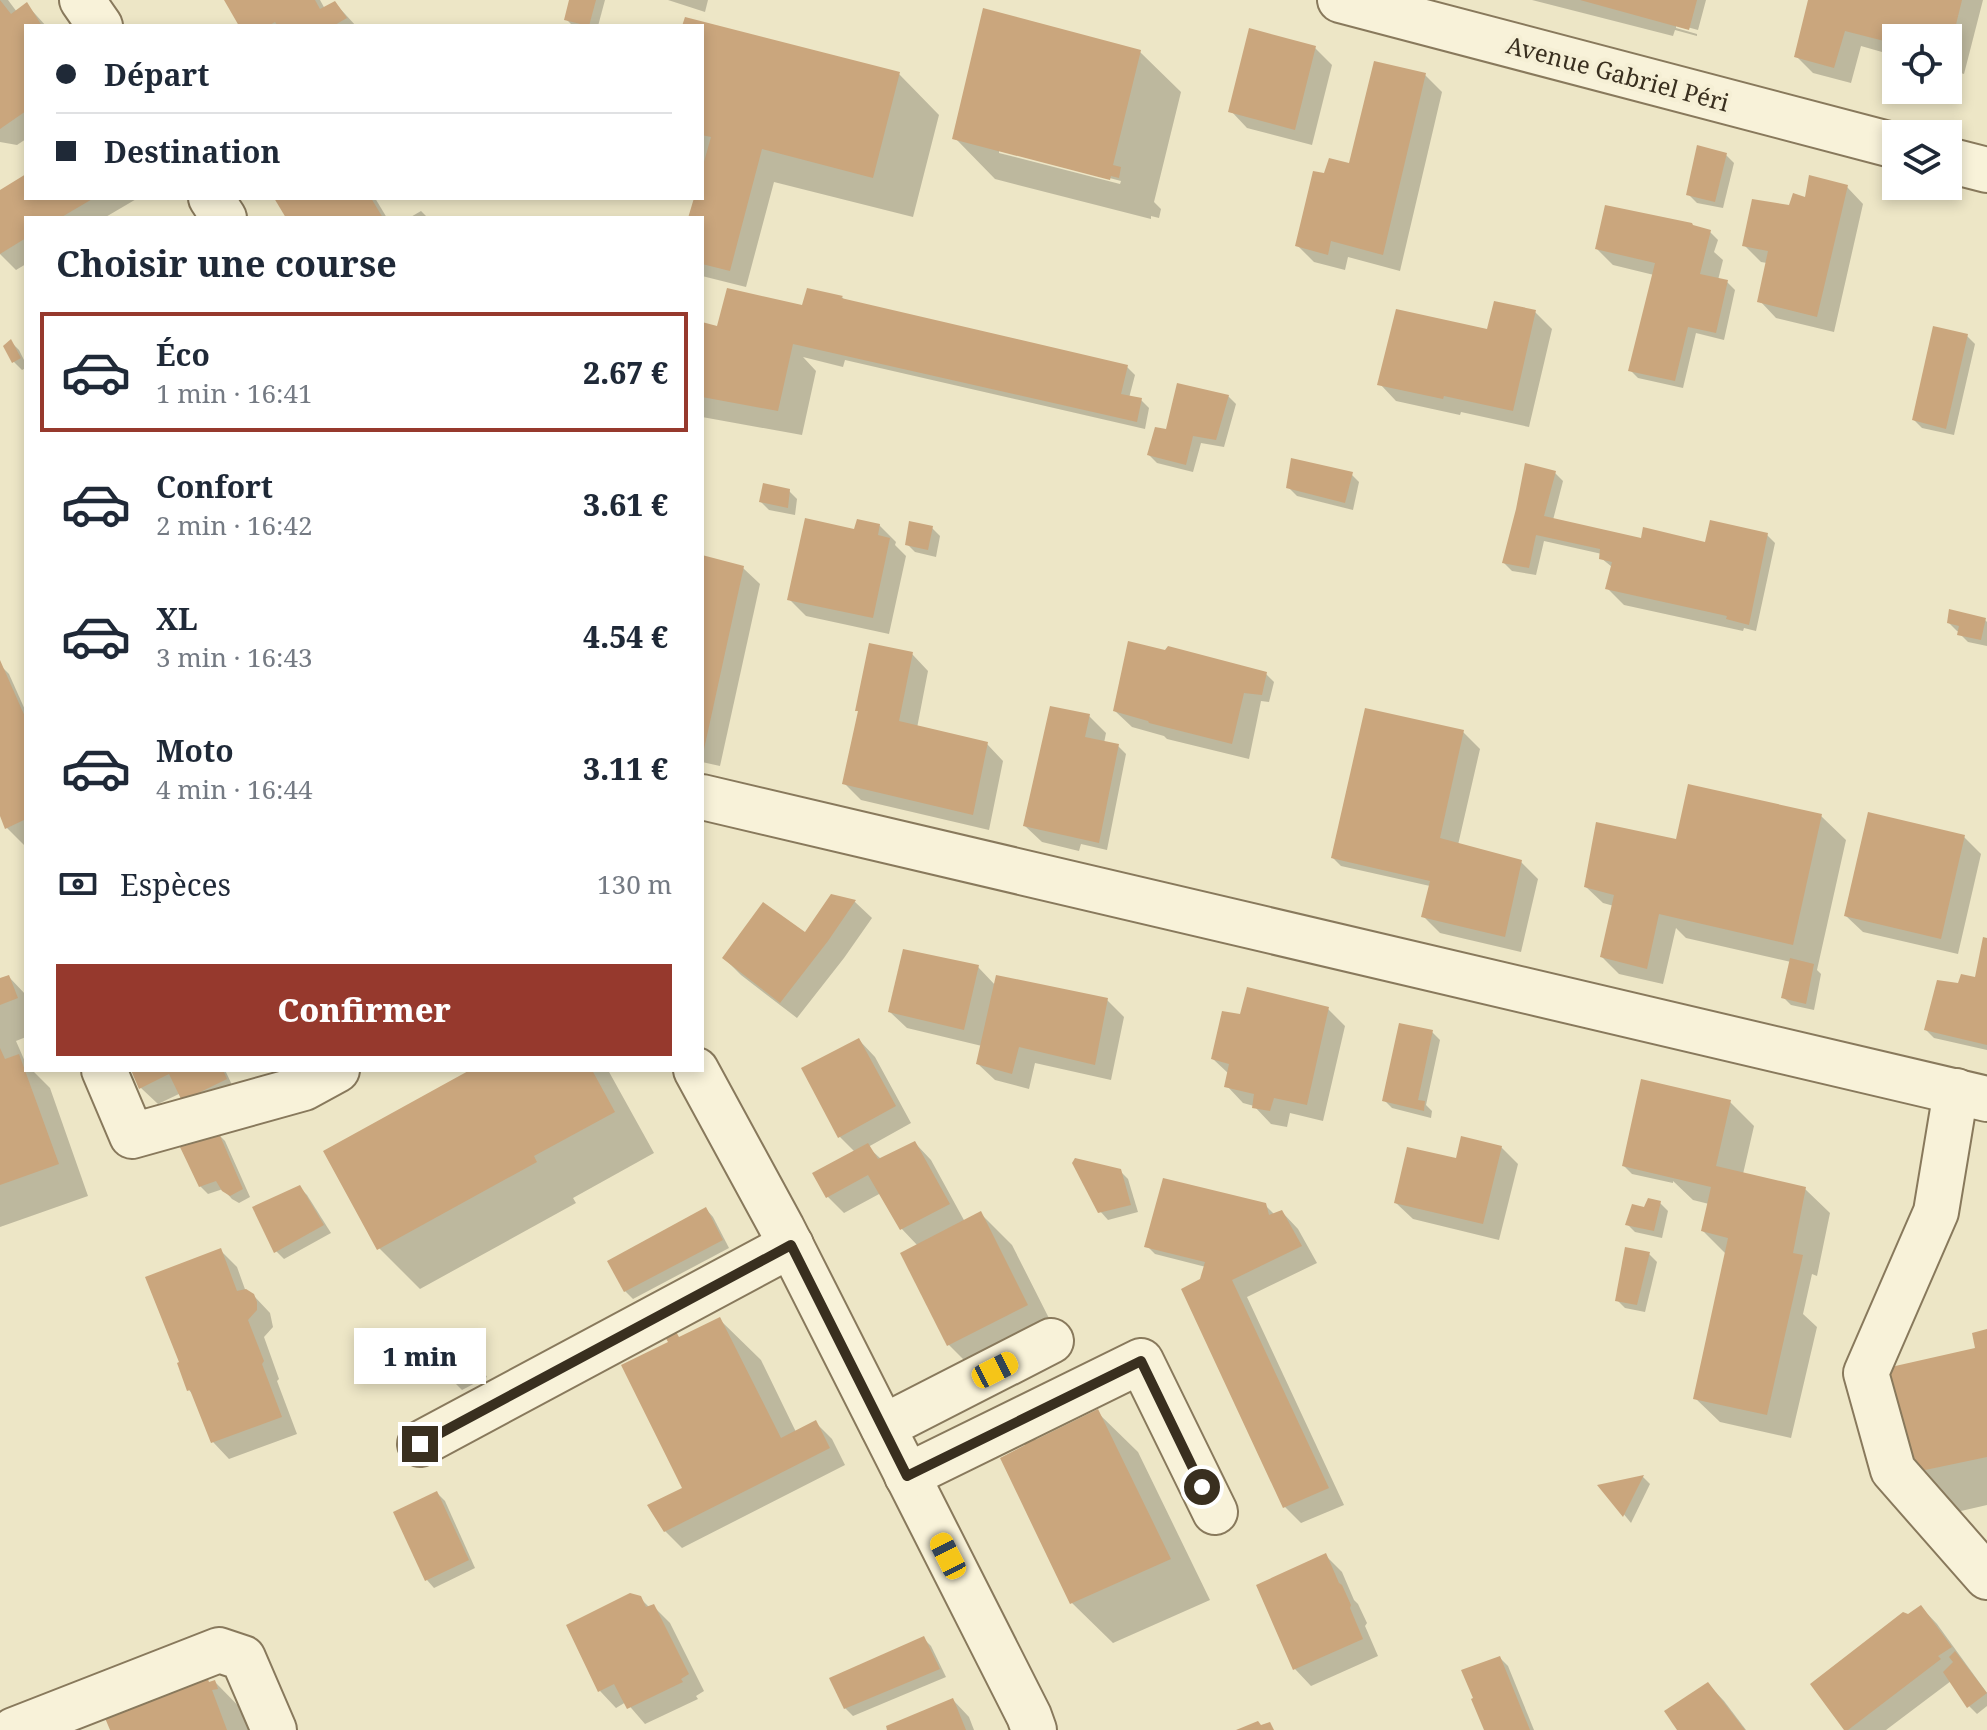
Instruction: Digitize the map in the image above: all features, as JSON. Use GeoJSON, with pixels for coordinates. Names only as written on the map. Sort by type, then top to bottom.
{"type":"FeatureCollection","features":[{"type":"Feature","properties":{"kind":"street"},"geometry":{"type":"LineString","coordinates":[[82,0],[99,24]]}},
{"type":"Feature","properties":{"kind":"street","name":"Avenue Gabriel Péri"},"geometry":{"type":"LineString","coordinates":[[1340,0],[1882,142]]}},
{"type":"Feature","properties":{"kind":"street"},"geometry":{"type":"LineString","coordinates":[[1962,164],[1987,170]]}},
{"type":"Feature","properties":{"kind":"street"},"geometry":{"type":"LineString","coordinates":[[704,797],[1972,1095],[1936,1212],[1866,1373],[1893,1470],[1987,1577]]}},
{"type":"Feature","properties":{"kind":"street"},"geometry":{"type":"LineString","coordinates":[[105,1072],[132,1136],[304,1088],[333,1072]]}},
{"type":"Feature","properties":{"kind":"street"},"geometry":{"type":"LineString","coordinates":[[697,1072],[791,1245],[1034,1730]]}},
{"type":"Feature","properties":{"kind":"street"},"geometry":{"type":"LineString","coordinates":[[420,1444],[791,1245]]}},
{"type":"Feature","properties":{"kind":"street"},"geometry":{"type":"LineString","coordinates":[[883,1427],[1051,1341]]}},
{"type":"Feature","properties":{"kind":"street"},"geometry":{"type":"LineString","coordinates":[[907,1476],[1141,1361],[1215,1512]]}},
{"type":"Feature","properties":{"kind":"street"},"geometry":{"type":"LineString","coordinates":[[0,1699],[13,1730],[219,1650],[243,1658],[274,1730]]}},
{"type":"Feature","properties":{"kind":"building"},"geometry":{"type":"Polygon","coordinates":[[[0,0],[11,14],[27,2],[41,24],[24,24],[24,112],[0,129],[0,0]]]}},
{"type":"Feature","properties":{"kind":"building"},"geometry":{"type":"Polygon","coordinates":[[[224,0],[315,0],[320,9],[335,1],[347,18],[336,24],[238,24],[224,0]]]}},
{"type":"Feature","properties":{"kind":"building"},"geometry":{"type":"Polygon","coordinates":[[[569,0],[596,0],[590,24],[564,20],[569,0]]]}},
{"type":"Feature","properties":{"kind":"building"},"geometry":{"type":"Polygon","coordinates":[[[1580,0],[1697,0],[1689,30],[1580,0]]]}},
{"type":"Feature","properties":{"kind":"building"},"geometry":{"type":"Polygon","coordinates":[[[1808,0],[1962,0],[1956,24],[1882,24],[1882,40],[1845,31],[1834,68],[1794,57],[1808,0]]]}},
{"type":"Feature","properties":{"kind":"building"},"geometry":{"type":"Polygon","coordinates":[[[983,8],[1141,50],[1113,165],[1121,167],[1119,178],[1111,176],[1110,180],[952,139],[983,8]]]}},
{"type":"Feature","properties":{"kind":"building"},"geometry":{"type":"Polygon","coordinates":[[[685,17],[900,72],[873,178],[762,149],[730,271],[704,264],[704,216],[689,216],[693,200],[704,200],[704,162],[711,137],[704,135],[704,24],[683,24],[685,17]]]}},
{"type":"Feature","properties":{"kind":"building"},"geometry":{"type":"Polygon","coordinates":[[[1249,28],[1316,46],[1295,130],[1228,112],[1249,28]]]}},
{"type":"Feature","properties":{"kind":"building"},"geometry":{"type":"Polygon","coordinates":[[[1374,61],[1426,73],[1383,255],[1331,241],[1328,255],[1295,246],[1313,171],[1324,173],[1329,158],[1349,163],[1374,61]]]}},
{"type":"Feature","properties":{"kind":"building"},"geometry":{"type":"Polygon","coordinates":[[[1697,145],[1727,153],[1715,202],[1686,195],[1697,145]]]}},
{"type":"Feature","properties":{"kind":"building"},"geometry":{"type":"Polygon","coordinates":[[[24,175],[24,200],[91,200],[63,216],[24,216],[24,239],[0,254],[0,190],[24,175]]]}},
{"type":"Feature","properties":{"kind":"building"},"geometry":{"type":"Polygon","coordinates":[[[1809,175],[1848,185],[1817,317],[1757,302],[1768,251],[1742,246],[1752,199],[1789,205],[1793,193],[1805,197],[1809,175]]]}},
{"type":"Feature","properties":{"kind":"building"},"geometry":{"type":"Polygon","coordinates":[[[275,200],[372,200],[382,216],[285,216],[275,200]]]}},
{"type":"Feature","properties":{"kind":"building"},"geometry":{"type":"Polygon","coordinates":[[[1605,205],[1692,223],[1711,230],[1700,274],[1728,280],[1716,333],[1688,327],[1675,381],[1628,371],[1655,263],[1595,249],[1605,205]]]}},
{"type":"Feature","properties":{"kind":"building"},"geometry":{"type":"Polygon","coordinates":[[[727,288],[802,305],[807,288],[1128,365],[1121,394],[1142,398],[1137,422],[793,344],[778,411],[704,397],[704,323],[717,326],[727,288]]]}},
{"type":"Feature","properties":{"kind":"building"},"geometry":{"type":"Polygon","coordinates":[[[1494,301],[1536,310],[1513,411],[1377,385],[1396,309],[1487,329],[1494,301]]]}},
{"type":"Feature","properties":{"kind":"building"},"geometry":{"type":"Polygon","coordinates":[[[1933,326],[1968,334],[1946,429],[1912,420],[1933,326]]]}},
{"type":"Feature","properties":{"kind":"building"},"geometry":{"type":"Polygon","coordinates":[[[11,339],[21,358],[12,363],[3,346],[11,339]]]}},
{"type":"Feature","properties":{"kind":"building"},"geometry":{"type":"Polygon","coordinates":[[[1177,383],[1229,395],[1216,440],[1193,436],[1186,465],[1147,455],[1155,427],[1166,429],[1177,383]]]}},
{"type":"Feature","properties":{"kind":"building"},"geometry":{"type":"Polygon","coordinates":[[[1291,458],[1353,472],[1345,503],[1286,488],[1291,458]]]}},
{"type":"Feature","properties":{"kind":"building"},"geometry":{"type":"Polygon","coordinates":[[[1525,463],[1556,471],[1544,516],[1641,538],[1643,527],[1705,542],[1710,520],[1768,533],[1749,625],[1726,619],[1727,616],[1605,589],[1612,562],[1599,559],[1600,549],[1536,535],[1529,568],[1502,563],[1525,463]]]}},
{"type":"Feature","properties":{"kind":"building"},"geometry":{"type":"Polygon","coordinates":[[[763,483],[790,489],[788,508],[759,502],[763,483]]]}},
{"type":"Feature","properties":{"kind":"building"},"geometry":{"type":"Polygon","coordinates":[[[805,518],[854,529],[857,519],[880,524],[878,535],[890,538],[873,618],[787,600],[805,518]]]}},
{"type":"Feature","properties":{"kind":"building"},"geometry":{"type":"Polygon","coordinates":[[[909,521],[933,526],[928,550],[905,545],[909,521]]]}},
{"type":"Feature","properties":{"kind":"building"},"geometry":{"type":"Polygon","coordinates":[[[704,556],[744,566],[704,749],[704,556]]]}},
{"type":"Feature","properties":{"kind":"building"},"geometry":{"type":"Polygon","coordinates":[[[1949,609],[1986,618],[1981,640],[1957,635],[1959,626],[1947,623],[1949,609]]]}},
{"type":"Feature","properties":{"kind":"building"},"geometry":{"type":"Polygon","coordinates":[[[1128,641],[1165,650],[1168,646],[1267,672],[1262,695],[1244,693],[1232,744],[1113,711],[1128,641]]]}},
{"type":"Feature","properties":{"kind":"building"},"geometry":{"type":"Polygon","coordinates":[[[869,643],[913,652],[899,721],[988,742],[973,815],[842,784],[869,643]]]}},
{"type":"Feature","properties":{"kind":"building"},"geometry":{"type":"Polygon","coordinates":[[[0,660],[24,714],[24,820],[5,829],[0,816],[0,660]]]}},
{"type":"Feature","properties":{"kind":"building"},"geometry":{"type":"Polygon","coordinates":[[[1050,706],[1090,714],[1085,737],[1119,744],[1099,843],[1023,826],[1050,706]]]}},
{"type":"Feature","properties":{"kind":"building"},"geometry":{"type":"Polygon","coordinates":[[[1365,708],[1464,730],[1440,838],[1522,860],[1505,937],[1421,917],[1430,881],[1331,858],[1365,708]]]}},
{"type":"Feature","properties":{"kind":"building"},"geometry":{"type":"Polygon","coordinates":[[[1688,784],[1822,814],[1793,945],[1659,914],[1647,969],[1600,957],[1614,895],[1584,887],[1596,822],[1676,839],[1688,784]]]}},
{"type":"Feature","properties":{"kind":"building"},"geometry":{"type":"Polygon","coordinates":[[[1868,812],[1965,835],[1941,939],[1844,916],[1868,812]]]}},
{"type":"Feature","properties":{"kind":"building"},"geometry":{"type":"Polygon","coordinates":[[[831,894],[856,900],[780,1003],[722,958],[763,902],[805,932],[831,894]]]}},
{"type":"Feature","properties":{"kind":"building"},"geometry":{"type":"Polygon","coordinates":[[[1983,937],[1987,938],[1987,1045],[1924,1030],[1937,980],[1958,983],[1961,974],[1975,977],[1983,937]]]}},
{"type":"Feature","properties":{"kind":"building"},"geometry":{"type":"Polygon","coordinates":[[[903,949],[979,965],[964,1030],[888,1012],[903,949]]]}},
{"type":"Feature","properties":{"kind":"building"},"geometry":{"type":"Polygon","coordinates":[[[1790,958],[1814,964],[1806,1004],[1781,998],[1790,958]]]}},
{"type":"Feature","properties":{"kind":"building"},"geometry":{"type":"Polygon","coordinates":[[[9,975],[18,998],[0,1005],[0,978],[9,975]]]}},
{"type":"Feature","properties":{"kind":"building"},"geometry":{"type":"Polygon","coordinates":[[[996,975],[1108,998],[1095,1065],[1019,1047],[1012,1074],[976,1064],[996,975]]]}},
{"type":"Feature","properties":{"kind":"building"},"geometry":{"type":"Polygon","coordinates":[[[1247,987],[1329,1007],[1307,1105],[1274,1098],[1270,1111],[1252,1108],[1254,1094],[1224,1087],[1229,1064],[1211,1059],[1222,1011],[1240,1014],[1247,987]]]}},
{"type":"Feature","properties":{"kind":"building"},"geometry":{"type":"Polygon","coordinates":[[[1399,1023],[1433,1030],[1418,1100],[1425,1101],[1424,1111],[1382,1101],[1399,1023]]]}},
{"type":"Feature","properties":{"kind":"building"},"geometry":{"type":"Polygon","coordinates":[[[859,1038],[896,1106],[838,1138],[801,1068],[859,1038]]]}},
{"type":"Feature","properties":{"kind":"building"},"geometry":{"type":"Polygon","coordinates":[[[0,1048],[5,1059],[19,1054],[59,1164],[0,1185],[0,1048]]]}},
{"type":"Feature","properties":{"kind":"building"},"geometry":{"type":"Polygon","coordinates":[[[132,1072],[224,1072],[227,1079],[182,1101],[169,1074],[139,1089],[132,1072]]]}},
{"type":"Feature","properties":{"kind":"building"},"geometry":{"type":"Polygon","coordinates":[[[466,1072],[593,1072],[615,1112],[534,1156],[537,1162],[377,1250],[323,1151],[466,1072]]]}},
{"type":"Feature","properties":{"kind":"building"},"geometry":{"type":"Polygon","coordinates":[[[1641,1079],[1731,1100],[1716,1166],[1806,1187],[1793,1253],[1803,1255],[1767,1415],[1693,1399],[1728,1238],[1701,1231],[1711,1187],[1622,1166],[1641,1079]]]}},
{"type":"Feature","properties":{"kind":"building"},"geometry":{"type":"Polygon","coordinates":[[[218,1131],[243,1189],[230,1196],[222,1191],[216,1181],[199,1187],[179,1145],[218,1131]]]}},
{"type":"Feature","properties":{"kind":"building"},"geometry":{"type":"Polygon","coordinates":[[[1461,1136],[1502,1146],[1483,1224],[1394,1203],[1407,1147],[1456,1158],[1461,1136]]]}},
{"type":"Feature","properties":{"kind":"building"},"geometry":{"type":"Polygon","coordinates":[[[915,1141],[950,1204],[900,1230],[868,1175],[826,1198],[812,1173],[868,1143],[878,1159],[915,1141]]]}},
{"type":"Feature","properties":{"kind":"building"},"geometry":{"type":"Polygon","coordinates":[[[1075,1158],[1121,1169],[1131,1205],[1098,1213],[1072,1163],[1075,1158]]]}},
{"type":"Feature","properties":{"kind":"building"},"geometry":{"type":"Polygon","coordinates":[[[1163,1178],[1266,1203],[1269,1215],[1282,1210],[1302,1246],[1232,1280],[1329,1488],[1283,1508],[1181,1289],[1200,1279],[1205,1262],[1144,1247],[1163,1178]]]}},
{"type":"Feature","properties":{"kind":"building"},"geometry":{"type":"Polygon","coordinates":[[[300,1185],[324,1225],[274,1253],[252,1207],[300,1185]]]}},
{"type":"Feature","properties":{"kind":"building"},"geometry":{"type":"Polygon","coordinates":[[[1648,1198],[1661,1201],[1654,1231],[1625,1225],[1632,1204],[1644,1207],[1648,1198]]]}},
{"type":"Feature","properties":{"kind":"building"},"geometry":{"type":"Polygon","coordinates":[[[706,1207],[723,1240],[624,1292],[607,1261],[706,1207]]]}},
{"type":"Feature","properties":{"kind":"building"},"geometry":{"type":"Polygon","coordinates":[[[981,1211],[1028,1305],[947,1346],[900,1253],[981,1211]]]}},
{"type":"Feature","properties":{"kind":"building"},"geometry":{"type":"Polygon","coordinates":[[[1625,1247],[1650,1252],[1637,1305],[1615,1301],[1625,1247]]]}},
{"type":"Feature","properties":{"kind":"building"},"geometry":{"type":"Polygon","coordinates":[[[221,1248],[237,1291],[246,1289],[254,1294],[257,1302],[257,1310],[248,1320],[282,1417],[211,1443],[190,1390],[187,1391],[179,1362],[145,1277],[221,1248]]]}},
{"type":"Feature","properties":{"kind":"building"},"geometry":{"type":"Polygon","coordinates":[[[720,1317],[781,1438],[816,1420],[830,1448],[664,1532],[647,1505],[682,1488],[621,1365],[668,1342],[664,1335],[675,1330],[679,1337],[720,1317]]]}},
{"type":"Feature","properties":{"kind":"building"},"geometry":{"type":"Polygon","coordinates":[[[1987,1329],[1987,1457],[1906,1474],[1882,1369],[1975,1348],[1972,1333],[1987,1329]]]}},
{"type":"Feature","properties":{"kind":"building"},"geometry":{"type":"Polygon","coordinates":[[[466,1341],[481,1369],[452,1384],[441,1363],[443,1351],[466,1341]]]}},
{"type":"Feature","properties":{"kind":"building"},"geometry":{"type":"Polygon","coordinates":[[[1098,1409],[1171,1559],[1070,1604],[1000,1458],[1025,1445],[1022,1437],[1032,1433],[1035,1440],[1098,1409]]]}},
{"type":"Feature","properties":{"kind":"building"},"geometry":{"type":"Polygon","coordinates":[[[1644,1475],[1623,1517],[1597,1485],[1644,1475]]]}},
{"type":"Feature","properties":{"kind":"building"},"geometry":{"type":"Polygon","coordinates":[[[437,1491],[469,1560],[425,1581],[393,1512],[437,1491]]]}},
{"type":"Feature","properties":{"kind":"building"},"geometry":{"type":"Polygon","coordinates":[[[1326,1553],[1351,1605],[1363,1639],[1293,1670],[1256,1585],[1326,1553]]]}},
{"type":"Feature","properties":{"kind":"building"},"geometry":{"type":"Polygon","coordinates":[[[630,1593],[641,1596],[646,1607],[654,1604],[689,1674],[681,1679],[683,1682],[627,1709],[614,1684],[598,1692],[566,1625],[630,1593]]]}},
{"type":"Feature","properties":{"kind":"building"},"geometry":{"type":"Polygon","coordinates":[[[1921,1605],[1952,1647],[1938,1656],[1941,1659],[1844,1730],[1810,1684],[1903,1612],[1908,1614],[1921,1605]]]}},
{"type":"Feature","properties":{"kind":"building"},"geometry":{"type":"Polygon","coordinates":[[[924,1636],[940,1669],[844,1709],[829,1678],[924,1636]]]}},
{"type":"Feature","properties":{"kind":"building"},"geometry":{"type":"Polygon","coordinates":[[[1955,1651],[1987,1693],[1967,1708],[1943,1672],[1953,1662],[1949,1657],[1955,1651]]]}},
{"type":"Feature","properties":{"kind":"building"},"geometry":{"type":"Polygon","coordinates":[[[1500,1656],[1530,1730],[1484,1730],[1471,1699],[1461,1670],[1500,1656]]]}},
{"type":"Feature","properties":{"kind":"building"},"geometry":{"type":"Polygon","coordinates":[[[208,1679],[209,1682],[215,1680],[218,1689],[212,1690],[227,1730],[110,1730],[105,1718],[208,1679]]]}},
{"type":"Feature","properties":{"kind":"building"},"geometry":{"type":"Polygon","coordinates":[[[1708,1682],[1745,1730],[1677,1730],[1664,1711],[1708,1682]]]}},
{"type":"Feature","properties":{"kind":"building"},"geometry":{"type":"Polygon","coordinates":[[[953,1698],[966,1730],[887,1730],[886,1726],[953,1698]]]}},
{"type":"Feature","properties":{"kind":"building"},"geometry":{"type":"Polygon","coordinates":[[[1258,1721],[1261,1725],[1270,1722],[1274,1730],[1236,1730],[1258,1721]]]}},
{"type":"Feature","properties":{"kind":"route"},"geometry":{"type":"LineString","coordinates":[[420,1444],[791,1245],[907,1476],[1141,1361],[1202,1487]]}}]}
